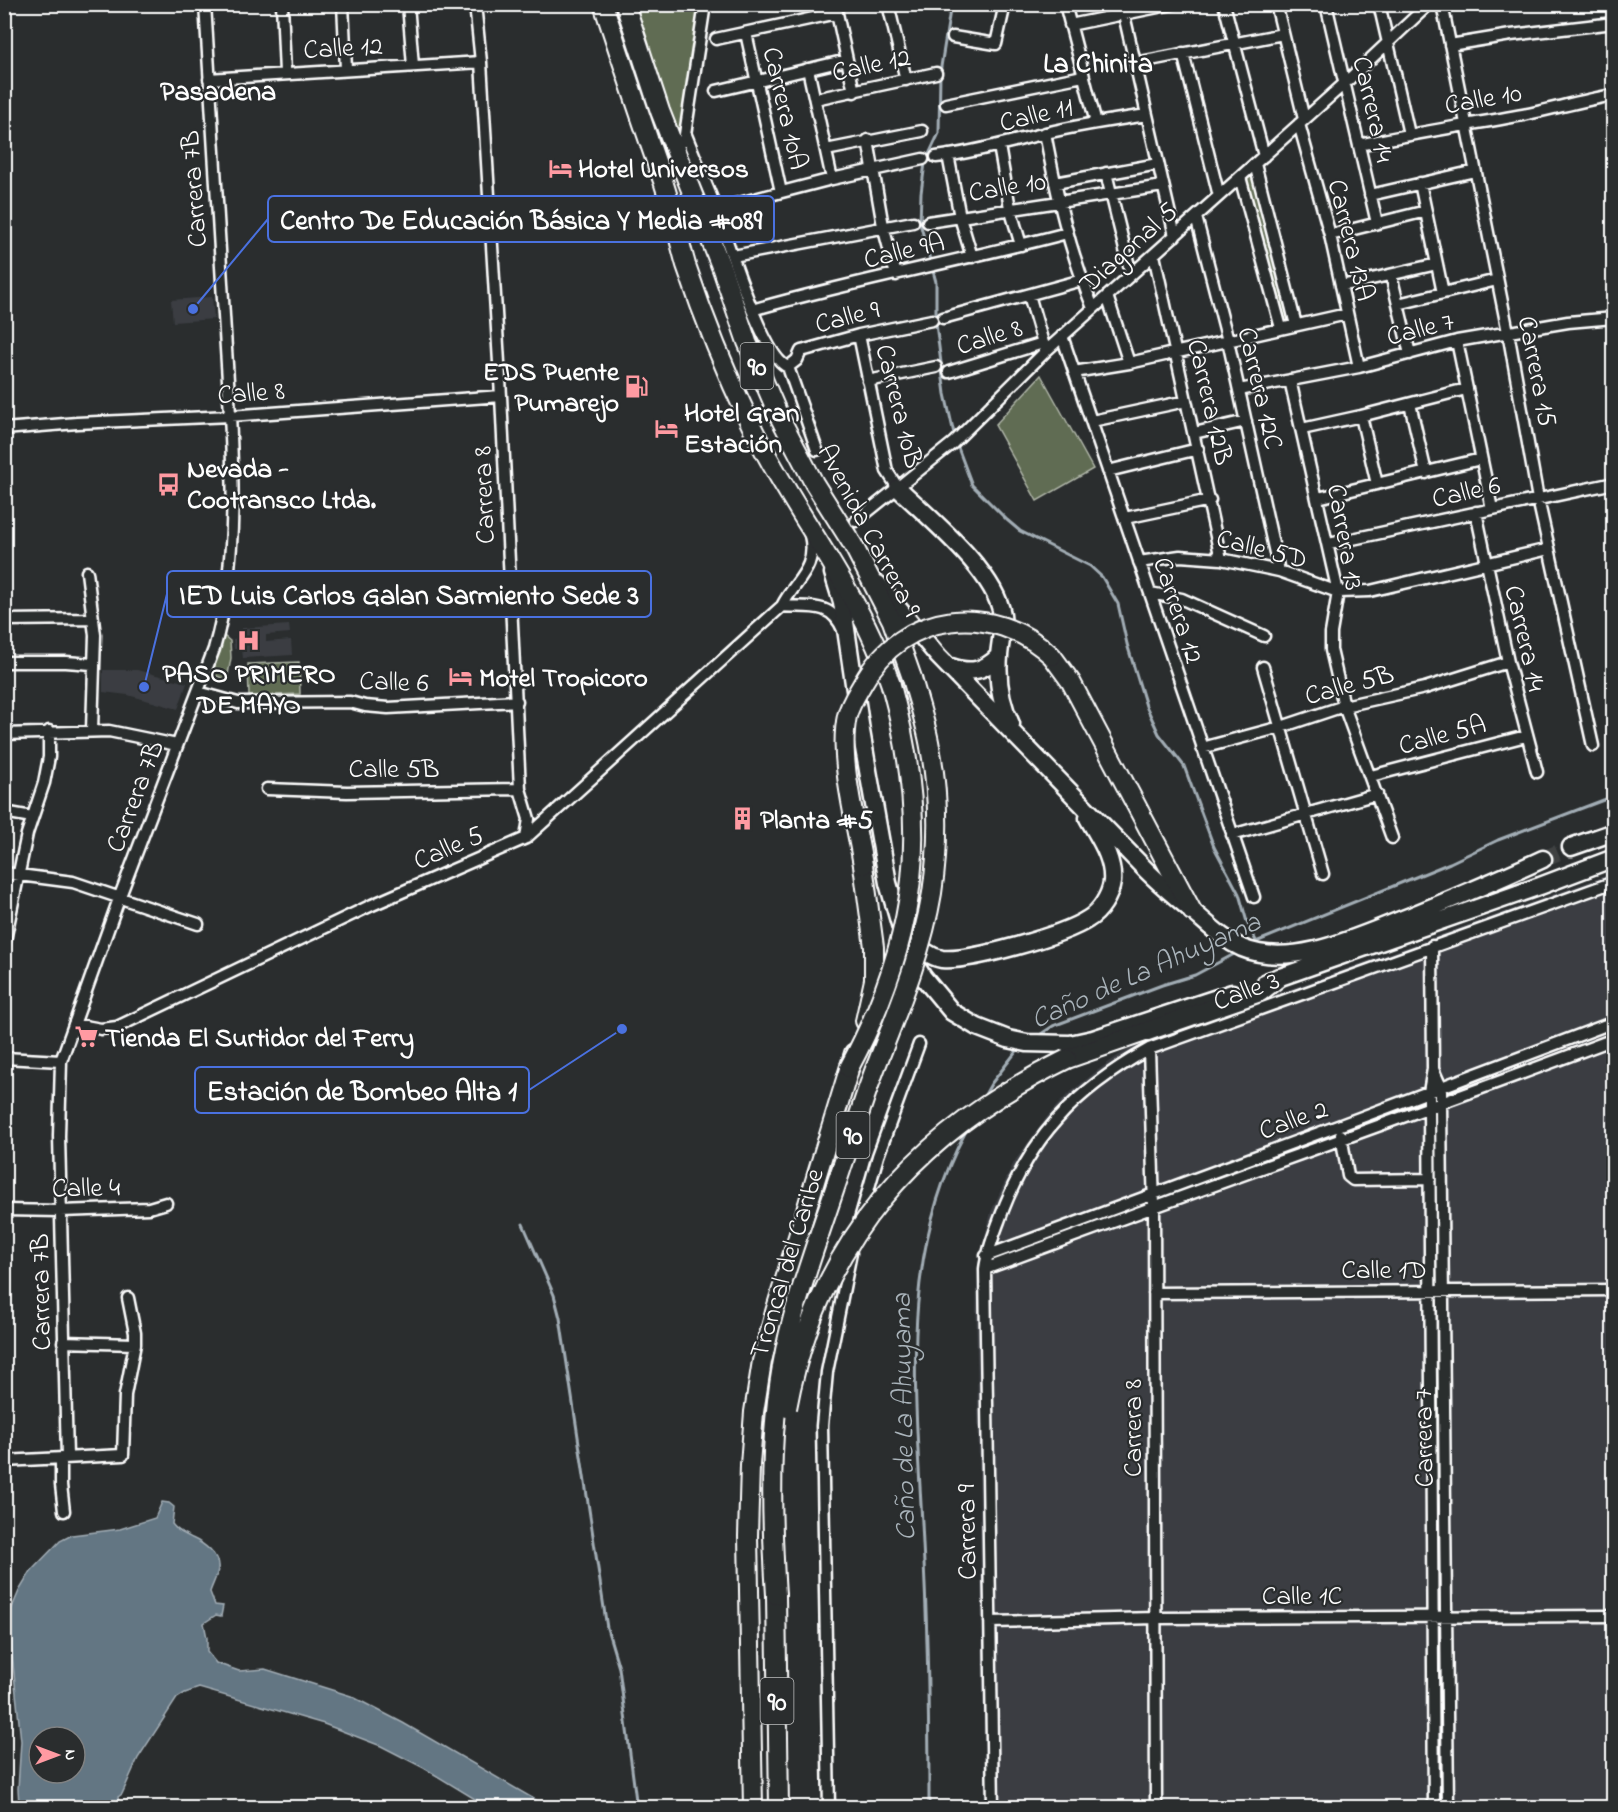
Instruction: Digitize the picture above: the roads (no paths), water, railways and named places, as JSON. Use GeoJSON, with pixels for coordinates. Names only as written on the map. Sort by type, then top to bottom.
{"type":"FeatureCollection","features":[{"type":"Feature","properties":{"kind":"highway","name":"Avenida Carrera 9"},"geometry":{"type":"LineString","coordinates":[[603,4],[663,182],[687,265],[710,332],[752,426],[808,528],[852,596],[884,664],[891,685]]}},
{"type":"Feature","properties":{"kind":"highway","name":"Avenida Carrera 9"},"geometry":{"type":"LineString","coordinates":[[625,4],[656,100],[722,269],[747,342],[778,414],[814,483],[853,545],[892,621],[912,678]]}},
{"type":"Feature","properties":{"kind":"highway"},"geometry":{"type":"LineString","coordinates":[[849,1068],[871,1001],[874,980],[874,947],[846,753],[846,727],[853,700],[874,666],[893,647],[914,632],[939,623],[963,620],[1000,624],[1023,634],[1052,656],[1071,682],[1192,910]]}},
{"type":"Feature","properties":{"kind":"highway","name":"Troncal del Caribe"},"geometry":{"type":"LineString","coordinates":[[779,1808],[776,1595],[771,1466],[774,1415],[781,1366],[793,1318],[874,1072],[903,1000],[932,894],[936,813],[934,779],[930,747],[912,678]]}},
{"type":"Feature","properties":{"kind":"highway","name":"Troncal del Caribe"},"geometry":{"type":"LineString","coordinates":[[753,1808],[748,1536],[754,1412],[762,1361],[775,1312],[849,1068],[872,1026],[888,985],[909,901],[914,835],[910,770],[903,727],[891,685]]}},
{"type":"Feature","properties":{"kind":"highway"},"geometry":{"type":"LineString","coordinates":[[776,1595],[781,1466],[786,1413],[804,1339],[831,1274],[878,1203],[927,1151],[986,1105],[1027,1080],[1067,1059],[1260,992],[1278,978]]}},
{"type":"Feature","properties":{"kind":"main road"},"geometry":{"type":"LineString","coordinates":[[898,488],[978,566],[994,591],[1002,614],[998,683],[1002,701],[1015,734]]}},
{"type":"Feature","properties":{"kind":"main road"},"geometry":{"type":"LineString","coordinates":[[853,545],[877,583],[938,656],[1174,897],[1224,939],[1244,949],[1266,954],[1305,952],[1338,944],[1475,890],[1543,860]]}},
{"type":"Feature","properties":{"kind":"main road"},"geometry":{"type":"LineString","coordinates":[[829,558],[842,602],[861,731],[888,883],[908,952],[928,984],[952,1012],[977,1027],[1008,1039],[1047,1044],[1070,1044],[1093,1039],[1278,978],[1614,858]]}},
{"type":"Feature","properties":{"kind":"main road"},"geometry":{"type":"LineString","coordinates":[[951,667],[963,671],[977,671],[989,666],[999,656]]}},
{"type":"Feature","properties":{"kind":"main road"},"geometry":{"type":"LineString","coordinates":[[902,930],[931,955],[943,959],[972,956],[1057,934],[1088,919],[1102,907],[1112,883],[1110,863],[1106,850],[1075,796]]}},
{"type":"Feature","properties":{"kind":"main road"},"geometry":{"type":"LineString","coordinates":[[1571,847],[1614,832]]}},
{"type":"Feature","properties":{"kind":"street","name":"Carrera 7B"},"geometry":{"type":"LineString","coordinates":[[64,1511],[61,1485],[64,1457],[59,1136],[62,1061],[120,896],[198,692],[221,625],[234,513],[204,4]]}},
{"type":"Feature","properties":{"kind":"street"},"geometry":{"type":"LineString","coordinates":[[282,4],[285,73]]}},
{"type":"Feature","properties":{"kind":"street"},"geometry":{"type":"LineString","coordinates":[[343,4],[346,69]]}},
{"type":"Feature","properties":{"kind":"street"},"geometry":{"type":"LineString","coordinates":[[408,4],[412,66]]}},
{"type":"Feature","properties":{"kind":"street","name":"Carrera 8"},"geometry":{"type":"LineString","coordinates":[[475,4],[481,62],[501,396],[520,789],[529,819],[526,838]]}},
{"type":"Feature","properties":{"kind":"street"},"geometry":{"type":"LineString","coordinates":[[679,159],[686,135],[705,4]]}},
{"type":"Feature","properties":{"kind":"street"},"geometry":{"type":"LineString","coordinates":[[888,4],[906,80]]}},
{"type":"Feature","properties":{"kind":"street"},"geometry":{"type":"LineString","coordinates":[[953,37],[996,44],[1005,4]]}},
{"type":"Feature","properties":{"kind":"street"},"geometry":{"type":"LineString","coordinates":[[1065,4],[1096,123]]}},
{"type":"Feature","properties":{"kind":"street"},"geometry":{"type":"LineString","coordinates":[[1070,25],[1173,4]]}},
{"type":"Feature","properties":{"kind":"street"},"geometry":{"type":"LineString","coordinates":[[1224,4],[1264,156]]}},
{"type":"Feature","properties":{"kind":"street","name":"Carrera 13A"},"geometry":{"type":"LineString","coordinates":[[1276,4],[1301,122],[1330,235],[1359,366]]}},
{"type":"Feature","properties":{"kind":"street","name":"Carrera 14"},"geometry":{"type":"LineString","coordinates":[[1326,4],[1377,223]]}},
{"type":"Feature","properties":{"kind":"street"},"geometry":{"type":"LineString","coordinates":[[1379,4],[1409,134]]}},
{"type":"Feature","properties":{"kind":"street","name":"Diagonal 5"},"geometry":{"type":"LineString","coordinates":[[856,521],[956,439],[1045,346],[1062,336],[1154,255],[1346,83],[1429,4]]}},
{"type":"Feature","properties":{"kind":"street","name":"Carrera 15"},"geometry":{"type":"LineString","coordinates":[[1442,4],[1464,123],[1508,332],[1538,499],[1593,746]]}},
{"type":"Feature","properties":{"kind":"street"},"geometry":{"type":"LineString","coordinates":[[716,39],[836,9],[854,92]]}},
{"type":"Feature","properties":{"kind":"street"},"geometry":{"type":"LineString","coordinates":[[1124,15],[1175,236]]}},
{"type":"Feature","properties":{"kind":"street"},"geometry":{"type":"LineString","coordinates":[[1450,45],[1511,35],[1614,23]]}},
{"type":"Feature","properties":{"kind":"street","name":"Carrera 10A"},"geometry":{"type":"LineString","coordinates":[[746,33],[782,192]]}},
{"type":"Feature","properties":{"kind":"street"},"geometry":{"type":"LineString","coordinates":[[1135,63],[1283,34]]}},
{"type":"Feature","properties":{"kind":"street"},"geometry":{"type":"LineString","coordinates":[[1183,53],[1219,196]]}},
{"type":"Feature","properties":{"kind":"street"},"geometry":{"type":"LineString","coordinates":[[716,91],[847,60]]}},
{"type":"Feature","properties":{"kind":"street","name":"Calle 12"},"geometry":{"type":"LineString","coordinates":[[209,79],[481,62]]}},
{"type":"Feature","properties":{"kind":"street"},"geometry":{"type":"LineString","coordinates":[[807,69],[832,179]]}},
{"type":"Feature","properties":{"kind":"street","name":"Calle 12"},"geometry":{"type":"LineString","coordinates":[[815,99],[936,73]]}},
{"type":"Feature","properties":{"kind":"street"},"geometry":{"type":"LineString","coordinates":[[946,104],[1083,76]]}},
{"type":"Feature","properties":{"kind":"street","name":"Calle 10"},"geometry":{"type":"LineString","coordinates":[[1359,144],[1614,95]]}},
{"type":"Feature","properties":{"kind":"street","name":"Calle 11"},"geometry":{"type":"LineString","coordinates":[[936,157],[999,146],[1045,133],[1147,115]]}},
{"type":"Feature","properties":{"kind":"street"},"geometry":{"type":"LineString","coordinates":[[826,150],[922,130]]}},
{"type":"Feature","properties":{"kind":"street"},"geometry":{"type":"LineString","coordinates":[[1045,133],[1058,201],[1093,308]]}},
{"type":"Feature","properties":{"kind":"street"},"geometry":{"type":"LineString","coordinates":[[686,135],[716,208],[752,310],[771,350],[785,366],[816,450]]}},
{"type":"Feature","properties":{"kind":"street"},"geometry":{"type":"LineString","coordinates":[[868,140],[883,226],[896,274]]}},
{"type":"Feature","properties":{"kind":"street"},"geometry":{"type":"LineString","coordinates":[[999,146],[1010,208],[1021,245]]}},
{"type":"Feature","properties":{"kind":"street"},"geometry":{"type":"LineString","coordinates":[[948,156],[960,216],[972,257]]}},
{"type":"Feature","properties":{"kind":"street"},"geometry":{"type":"LineString","coordinates":[[716,208],[923,159]]}},
{"type":"Feature","properties":{"kind":"street"},"geometry":{"type":"LineString","coordinates":[[1055,183],[1158,164]]}},
{"type":"Feature","properties":{"kind":"street"},"geometry":{"type":"LineString","coordinates":[[1255,164],[1296,325]]}},
{"type":"Feature","properties":{"kind":"street"},"geometry":{"type":"LineString","coordinates":[[1370,195],[1475,171]]}},
{"type":"Feature","properties":{"kind":"street"},"geometry":{"type":"LineString","coordinates":[[1106,173],[1131,274]]}},
{"type":"Feature","properties":{"kind":"street"},"geometry":{"type":"LineString","coordinates":[[1240,177],[1281,328]]}},
{"type":"Feature","properties":{"kind":"street"},"geometry":{"type":"LineString","coordinates":[[1420,183],[1443,293]]}},
{"type":"Feature","properties":{"kind":"street","name":"Calle 10"},"geometry":{"type":"LineString","coordinates":[[928,222],[1163,186]]}},
{"type":"Feature","properties":{"kind":"street"},"geometry":{"type":"LineString","coordinates":[[1330,235],[1426,211]]}},
{"type":"Feature","properties":{"kind":"street","name":"Carrera 12C"},"geometry":{"type":"LineString","coordinates":[[1196,217],[1228,341],[1279,571]]}},
{"type":"Feature","properties":{"kind":"street"},"geometry":{"type":"LineString","coordinates":[[733,256],[913,222]]}},
{"type":"Feature","properties":{"kind":"street","name":"Calle 9A"},"geometry":{"type":"LineString","coordinates":[[752,310],[820,291],[932,267],[1067,233]]}},
{"type":"Feature","properties":{"kind":"street","name":"Carrera 12B"},"geometry":{"type":"LineString","coordinates":[[1154,255],[1221,558]]}},
{"type":"Feature","properties":{"kind":"street"},"geometry":{"type":"LineString","coordinates":[[1341,286],[1437,264]]}},
{"type":"Feature","properties":{"kind":"street"},"geometry":{"type":"LineString","coordinates":[[1390,275],[1410,354]]}},
{"type":"Feature","properties":{"kind":"street","name":"Calle 9"},"geometry":{"type":"LineString","coordinates":[[785,366],[797,360],[801,351],[860,335],[937,319],[1082,280]]}},
{"type":"Feature","properties":{"kind":"street"},"geometry":{"type":"LineString","coordinates":[[1398,304],[1497,280]]}},
{"type":"Feature","properties":{"kind":"street"},"geometry":{"type":"LineString","coordinates":[[1029,295],[1045,346]]}},
{"type":"Feature","properties":{"kind":"street"},"geometry":{"type":"LineString","coordinates":[[1107,296],[1130,363]]}},
{"type":"Feature","properties":{"kind":"street"},"geometry":{"type":"LineString","coordinates":[[1074,372],[1130,363],[1347,314]]}},
{"type":"Feature","properties":{"kind":"street","name":"Calle 7"},"geometry":{"type":"LineString","coordinates":[[1239,390],[1359,366],[1457,341],[1568,322],[1614,318]]}},
{"type":"Feature","properties":{"kind":"street","name":"Carrera 10B"},"geometry":{"type":"LineString","coordinates":[[860,335],[887,471],[898,488]]}},
{"type":"Feature","properties":{"kind":"street","name":"Carrera 12"},"geometry":{"type":"LineString","coordinates":[[1062,336],[1254,897]]}},
{"type":"Feature","properties":{"kind":"street"},"geometry":{"type":"LineString","coordinates":[[1457,341],[1492,509]]}},
{"type":"Feature","properties":{"kind":"street","name":"Calle 8"},"geometry":{"type":"LineString","coordinates":[[949,372],[1045,346]]}},
{"type":"Feature","properties":{"kind":"street","name":"Calle 8"},"geometry":{"type":"LineString","coordinates":[[868,381],[936,368]]}},
{"type":"Feature","properties":{"kind":"street","name":"Carrera 13"},"geometry":{"type":"LineString","coordinates":[[1290,380],[1329,544],[1338,592],[1331,633],[1331,650],[1344,706],[1392,838]]}},
{"type":"Feature","properties":{"kind":"street"},"geometry":{"type":"LineString","coordinates":[[1302,429],[1466,389]]}},
{"type":"Feature","properties":{"kind":"street","name":"Calle 8"},"geometry":{"type":"LineString","coordinates":[[4,429],[230,416],[501,396]]}},
{"type":"Feature","properties":{"kind":"street"},"geometry":{"type":"LineString","coordinates":[[1092,421],[1186,401]]}},
{"type":"Feature","properties":{"kind":"street"},"geometry":{"type":"LineString","coordinates":[[1410,404],[1426,472]]}},
{"type":"Feature","properties":{"kind":"street"},"geometry":{"type":"LineString","coordinates":[[1361,416],[1377,484]]}},
{"type":"Feature","properties":{"kind":"street"},"geometry":{"type":"LineString","coordinates":[[1194,433],[1246,421]]}},
{"type":"Feature","properties":{"kind":"street"},"geometry":{"type":"LineString","coordinates":[[1108,471],[1198,450]]}},
{"type":"Feature","properties":{"kind":"street"},"geometry":{"type":"LineString","coordinates":[[1318,498],[1481,459]]}},
{"type":"Feature","properties":{"kind":"street","name":"Calle 6"},"geometry":{"type":"LineString","coordinates":[[1329,544],[1614,483]]}},
{"type":"Feature","properties":{"kind":"street"},"geometry":{"type":"LineString","coordinates":[[1125,518],[1210,500]]}},
{"type":"Feature","properties":{"kind":"street","name":"Carrera 14"},"geometry":{"type":"LineString","coordinates":[[1476,512],[1508,662],[1537,772]]}},
{"type":"Feature","properties":{"kind":"street","name":"Calle 5"},"geometry":{"type":"LineString","coordinates":[[74,1023],[101,1029],[117,1028],[310,933],[526,838],[782,606],[808,568],[811,549],[808,528]]}},
{"type":"Feature","properties":{"kind":"street","name":"Calle 5D"},"geometry":{"type":"LineString","coordinates":[[1139,562],[1180,556],[1221,558],[1279,571],[1338,592],[1370,591],[1549,549]]}},
{"type":"Feature","properties":{"kind":"street"},"geometry":{"type":"LineString","coordinates":[[87,572],[95,635],[92,730]]}},
{"type":"Feature","properties":{"kind":"street"},"geometry":{"type":"LineString","coordinates":[[1150,593],[1182,598],[1264,636]]}},
{"type":"Feature","properties":{"kind":"street"},"geometry":{"type":"LineString","coordinates":[[782,606],[818,607],[830,613],[840,622],[849,644]]}},
{"type":"Feature","properties":{"kind":"street"},"geometry":{"type":"LineString","coordinates":[[4,620],[93,619]]}},
{"type":"Feature","properties":{"kind":"street"},"geometry":{"type":"LineString","coordinates":[[4,662],[93,664]]}},
{"type":"Feature","properties":{"kind":"street","name":"Calle 5B"},"geometry":{"type":"LineString","coordinates":[[1202,748],[1281,727],[1344,706],[1425,688],[1508,662]]}},
{"type":"Feature","properties":{"kind":"street"},"geometry":{"type":"LineString","coordinates":[[1263,667],[1323,874]]}},
{"type":"Feature","properties":{"kind":"street","name":"Calle 6"},"geometry":{"type":"LineString","coordinates":[[198,692],[238,703],[350,702],[388,708],[517,701]]}},
{"type":"Feature","properties":{"kind":"street"},"geometry":{"type":"LineString","coordinates":[[4,734],[92,730],[129,734],[177,745]]}},
{"type":"Feature","properties":{"kind":"street"},"geometry":{"type":"LineString","coordinates":[[4,945],[27,834],[44,783],[49,757],[49,731]]}},
{"type":"Feature","properties":{"kind":"street","name":"Calle 5A"},"geometry":{"type":"LineString","coordinates":[[1371,776],[1526,736]]}},
{"type":"Feature","properties":{"kind":"street","name":"Calle 5B"},"geometry":{"type":"LineString","coordinates":[[267,789],[347,792],[520,789]]}},
{"type":"Feature","properties":{"kind":"street"},"geometry":{"type":"LineString","coordinates":[[1232,835],[1377,794]]}},
{"type":"Feature","properties":{"kind":"street"},"geometry":{"type":"LineString","coordinates":[[4,812],[32,817]]}},
{"type":"Feature","properties":{"kind":"street"},"geometry":{"type":"LineString","coordinates":[[4,873],[62,879],[120,896],[198,924]]}},
{"type":"Feature","properties":{"kind":"street","name":"Calle 3"},"geometry":{"type":"LineString","coordinates":[[986,1256],[1006,1200],[1019,1173],[1043,1135],[1070,1104],[1117,1067],[1149,1049],[1614,882]]}},
{"type":"Feature","properties":{"kind":"street","name":"Carrera 7"},"geometry":{"type":"LineString","coordinates":[[1432,946],[1433,1069],[1429,1108],[1434,1808]]}},
{"type":"Feature","properties":{"kind":"street","name":"Calle 2"},"geometry":{"type":"LineString","coordinates":[[986,1256],[1614,1022]]}},
{"type":"Feature","properties":{"kind":"street","name":"Calle 2"},"geometry":{"type":"LineString","coordinates":[[985,1269],[1614,1039]]}},
{"type":"Feature","properties":{"kind":"street","name":"90"},"geometry":{"type":"LineString","coordinates":[[829,1808],[822,1484],[822,1426],[827,1372],[862,1209],[878,1156],[917,1048]]}},
{"type":"Feature","properties":{"kind":"street","name":"Carrera 8"},"geometry":{"type":"LineString","coordinates":[[1149,1049],[1154,1206],[1156,1808]]}},
{"type":"Feature","properties":{"kind":"street"},"geometry":{"type":"LineString","coordinates":[[4,1058],[62,1061]]}},
{"type":"Feature","properties":{"kind":"street","name":"Carrera 7"},"geometry":{"type":"LineString","coordinates":[[1433,1069],[1441,1087],[1442,1103],[1448,1808]]}},
{"type":"Feature","properties":{"kind":"street"},"geometry":{"type":"LineString","coordinates":[[1338,1126],[1346,1170],[1348,1176],[1353,1180],[1430,1179]]}},
{"type":"Feature","properties":{"kind":"street","name":"Calle 4"},"geometry":{"type":"LineString","coordinates":[[4,1210],[149,1209],[166,1203]]}},
{"type":"Feature","properties":{"kind":"street","name":"Carrera 9"},"geometry":{"type":"LineString","coordinates":[[986,1256],[993,1808]]}},
{"type":"Feature","properties":{"kind":"street","name":"Calle 1D"},"geometry":{"type":"LineString","coordinates":[[1154,1293],[1614,1290]]}},
{"type":"Feature","properties":{"kind":"street"},"geometry":{"type":"LineString","coordinates":[[4,1461],[124,1454],[123,1413],[135,1344],[128,1298]]}},
{"type":"Feature","properties":{"kind":"street"},"geometry":{"type":"LineString","coordinates":[[63,1342],[135,1344]]}},
{"type":"Feature","properties":{"kind":"street","name":"Calle 1C"},"geometry":{"type":"LineString","coordinates":[[990,1622],[1156,1618],[1614,1616]]}},
{"type":"Feature","properties":{"kind":"water"},"geometry":{"type":"Polygon","coordinates":[[[162,1502],[169,1503],[174,1507],[172,1524],[181,1532],[206,1546],[214,1554],[218,1564],[210,1592],[215,1605],[223,1606],[221,1616],[216,1615],[204,1623],[207,1652],[216,1663],[239,1671],[265,1669],[351,1696],[403,1723],[548,1807],[488,1807],[424,1768],[381,1746],[324,1724],[199,1688],[177,1698],[138,1758],[122,1794],[118,1797],[120,1807],[21,1807],[18,1789],[21,1741],[8,1617],[31,1571],[60,1541],[72,1535],[120,1529],[155,1518],[162,1502]]]}},
{"type":"Feature","properties":{"kind":"waterway"},"geometry":{"type":"LineString","coordinates":[[951,4],[940,73],[939,133],[925,163],[920,223],[936,282],[936,324],[945,394],[955,438]]}},
{"type":"Feature","properties":{"kind":"waterway"},"geometry":{"type":"LineString","coordinates":[[957,445],[972,485],[1007,520],[1020,531],[1090,566],[1102,577],[1118,604],[1127,644],[1146,706],[1159,734],[1184,766],[1214,847],[1239,894],[1247,922],[1256,941]]}},
{"type":"Feature","properties":{"kind":"waterway","name":"Caño de La Ahuyama"},"geometry":{"type":"LineString","coordinates":[[1251,944],[1450,863],[1498,840],[1614,796]]}},
{"type":"Feature","properties":{"kind":"waterway","name":"Caño de La Ahuyama"},"geometry":{"type":"LineString","coordinates":[[1038,1036],[1053,1026],[1195,975],[1238,952]]}},
{"type":"Feature","properties":{"kind":"waterway","name":"Caño de La Ahuyama"},"geometry":{"type":"LineString","coordinates":[[983,1098],[1019,1048]]}},
{"type":"Feature","properties":{"kind":"waterway","name":"Caño de La Ahuyama"},"geometry":{"type":"LineString","coordinates":[[929,1808],[927,1643],[917,1438],[916,1333],[920,1282],[929,1231],[944,1180],[966,1131]]}},
{"type":"Feature","properties":{"kind":"waterway"},"geometry":{"type":"LineString","coordinates":[[523,1224],[554,1295],[560,1318],[607,1628],[619,1668],[637,1808]]}},
{"type":"Feature","properties":{"kind":"tunnel"},"geometry":{"type":"LineString","coordinates":[[1543,859],[1571,847]]}},
{"type":"Feature","properties":{"kind":"place","name":"Hotel Universos"},"geometry":{"type":"Point","coordinates":[560,168]}},
{"type":"Feature","properties":{"kind":"place","name":"Centro De Educación Básica Y Media #089"},"geometry":{"type":"Point","coordinates":[193,309]}},
{"type":"Feature","properties":{"kind":"place","name":"EDS Puente Pumarejo"},"geometry":{"type":"Point","coordinates":[637,387]}},
{"type":"Feature","properties":{"kind":"place","name":"Hotel Gran Estación"},"geometry":{"type":"Point","coordinates":[666,428]}},
{"type":"Feature","properties":{"kind":"place","name":"Nevada - Cootransco Ltda."},"geometry":{"type":"Point","coordinates":[169,484]}},
{"type":"Feature","properties":{"kind":"place","name":"PASO PRIMERO DE MAYO"},"geometry":{"type":"Point","coordinates":[249,641]}},
{"type":"Feature","properties":{"kind":"place","name":"Motel Tropicoro"},"geometry":{"type":"Point","coordinates":[461,677]}},
{"type":"Feature","properties":{"kind":"place","name":"IED Luis Carlos Galan Sarmiento Sede 3"},"geometry":{"type":"Point","coordinates":[144,687]}},
{"type":"Feature","properties":{"kind":"place","name":"Planta #5"},"geometry":{"type":"Point","coordinates":[742,819]}},
{"type":"Feature","properties":{"kind":"place","name":"Estación de Bombeo Alta 1"},"geometry":{"type":"Point","coordinates":[622,1029]}},
{"type":"Feature","properties":{"kind":"place","name":"Tienda El Surtidor del Ferry"},"geometry":{"type":"Point","coordinates":[87,1037]}},
{"type":"Feature","properties":{"kind":"district","name":"La Chinita"},"geometry":{"type":"Point","coordinates":[1098,62]}},
{"type":"Feature","properties":{"kind":"district","name":"Pasadena"},"geometry":{"type":"Point","coordinates":[218,90]}}]}
